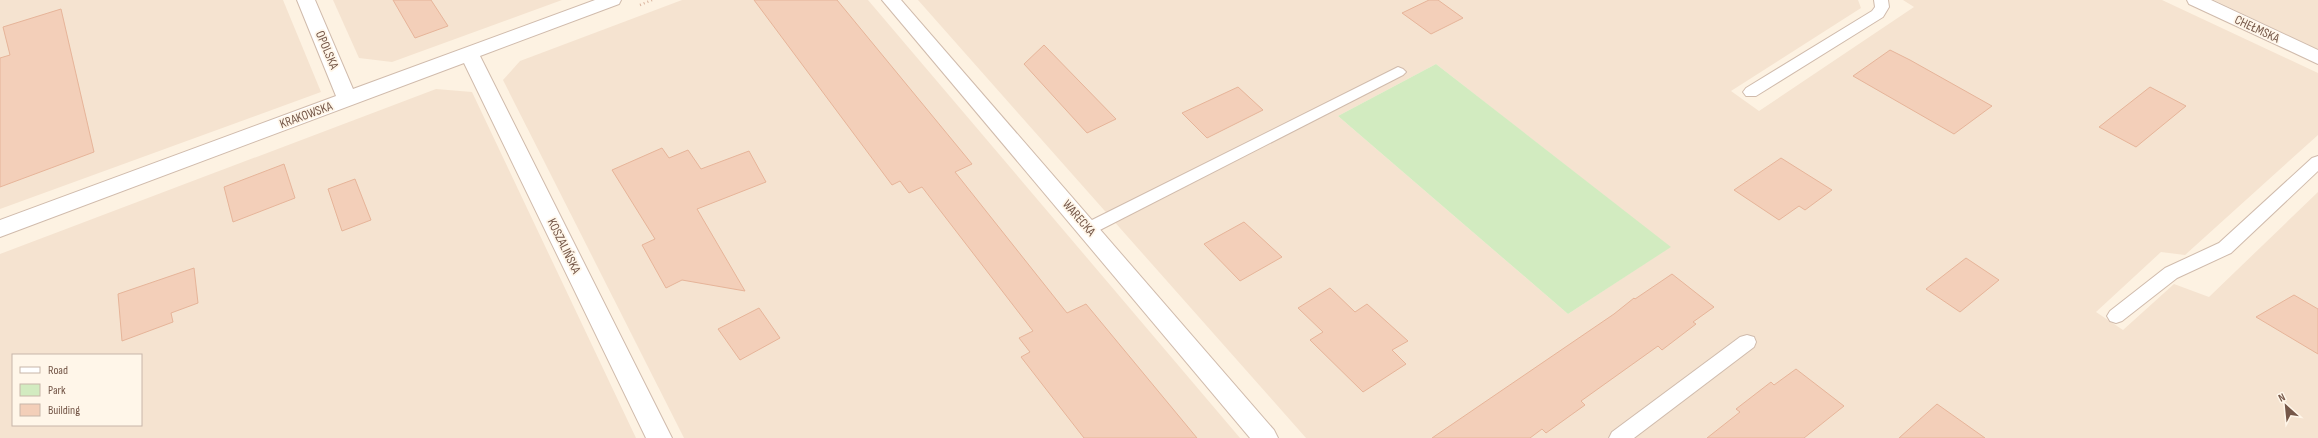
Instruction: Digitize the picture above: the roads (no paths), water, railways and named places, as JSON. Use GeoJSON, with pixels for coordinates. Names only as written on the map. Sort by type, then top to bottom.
{"type":"FeatureCollection","features":[{"type":"Feature","properties":{"kind":"street","name":"OPOLSKA"},"geometry":{"type":"LineString","coordinates":[[306,0],[348,100]]}},
{"type":"Feature","properties":{"kind":"street","name":"KRAKOWSKA"},"geometry":{"type":"LineString","coordinates":[[0,229],[612,0]]}},
{"type":"Feature","properties":{"kind":"street","name":"WARECKA"},"geometry":{"type":"LineString","coordinates":[[891,0],[1265,438]]}},
{"type":"Feature","properties":{"kind":"street","name":"CHEŁMSKA"},"geometry":{"type":"LineString","coordinates":[[2196,0],[2318,58]]}},
{"type":"Feature","properties":{"kind":"street","name":"KOSZALIŃSKA"},"geometry":{"type":"LineString","coordinates":[[469,54],[659,438]]}},
{"type":"Feature","properties":{"kind":"lane"},"geometry":{"type":"LineString","coordinates":[[1751,92],[1878,14],[1882,7],[1881,0]]}},
{"type":"Feature","properties":{"kind":"lane"},"geometry":{"type":"LineString","coordinates":[[1088,229],[1398,72]]}},
{"type":"Feature","properties":{"kind":"lane"},"geometry":{"type":"LineString","coordinates":[[2116,316],[2171,273],[2224,248],[2318,162]]}},
{"type":"Feature","properties":{"kind":"lane"},"geometry":{"type":"LineString","coordinates":[[1619,438],[1748,342]]}}]}
